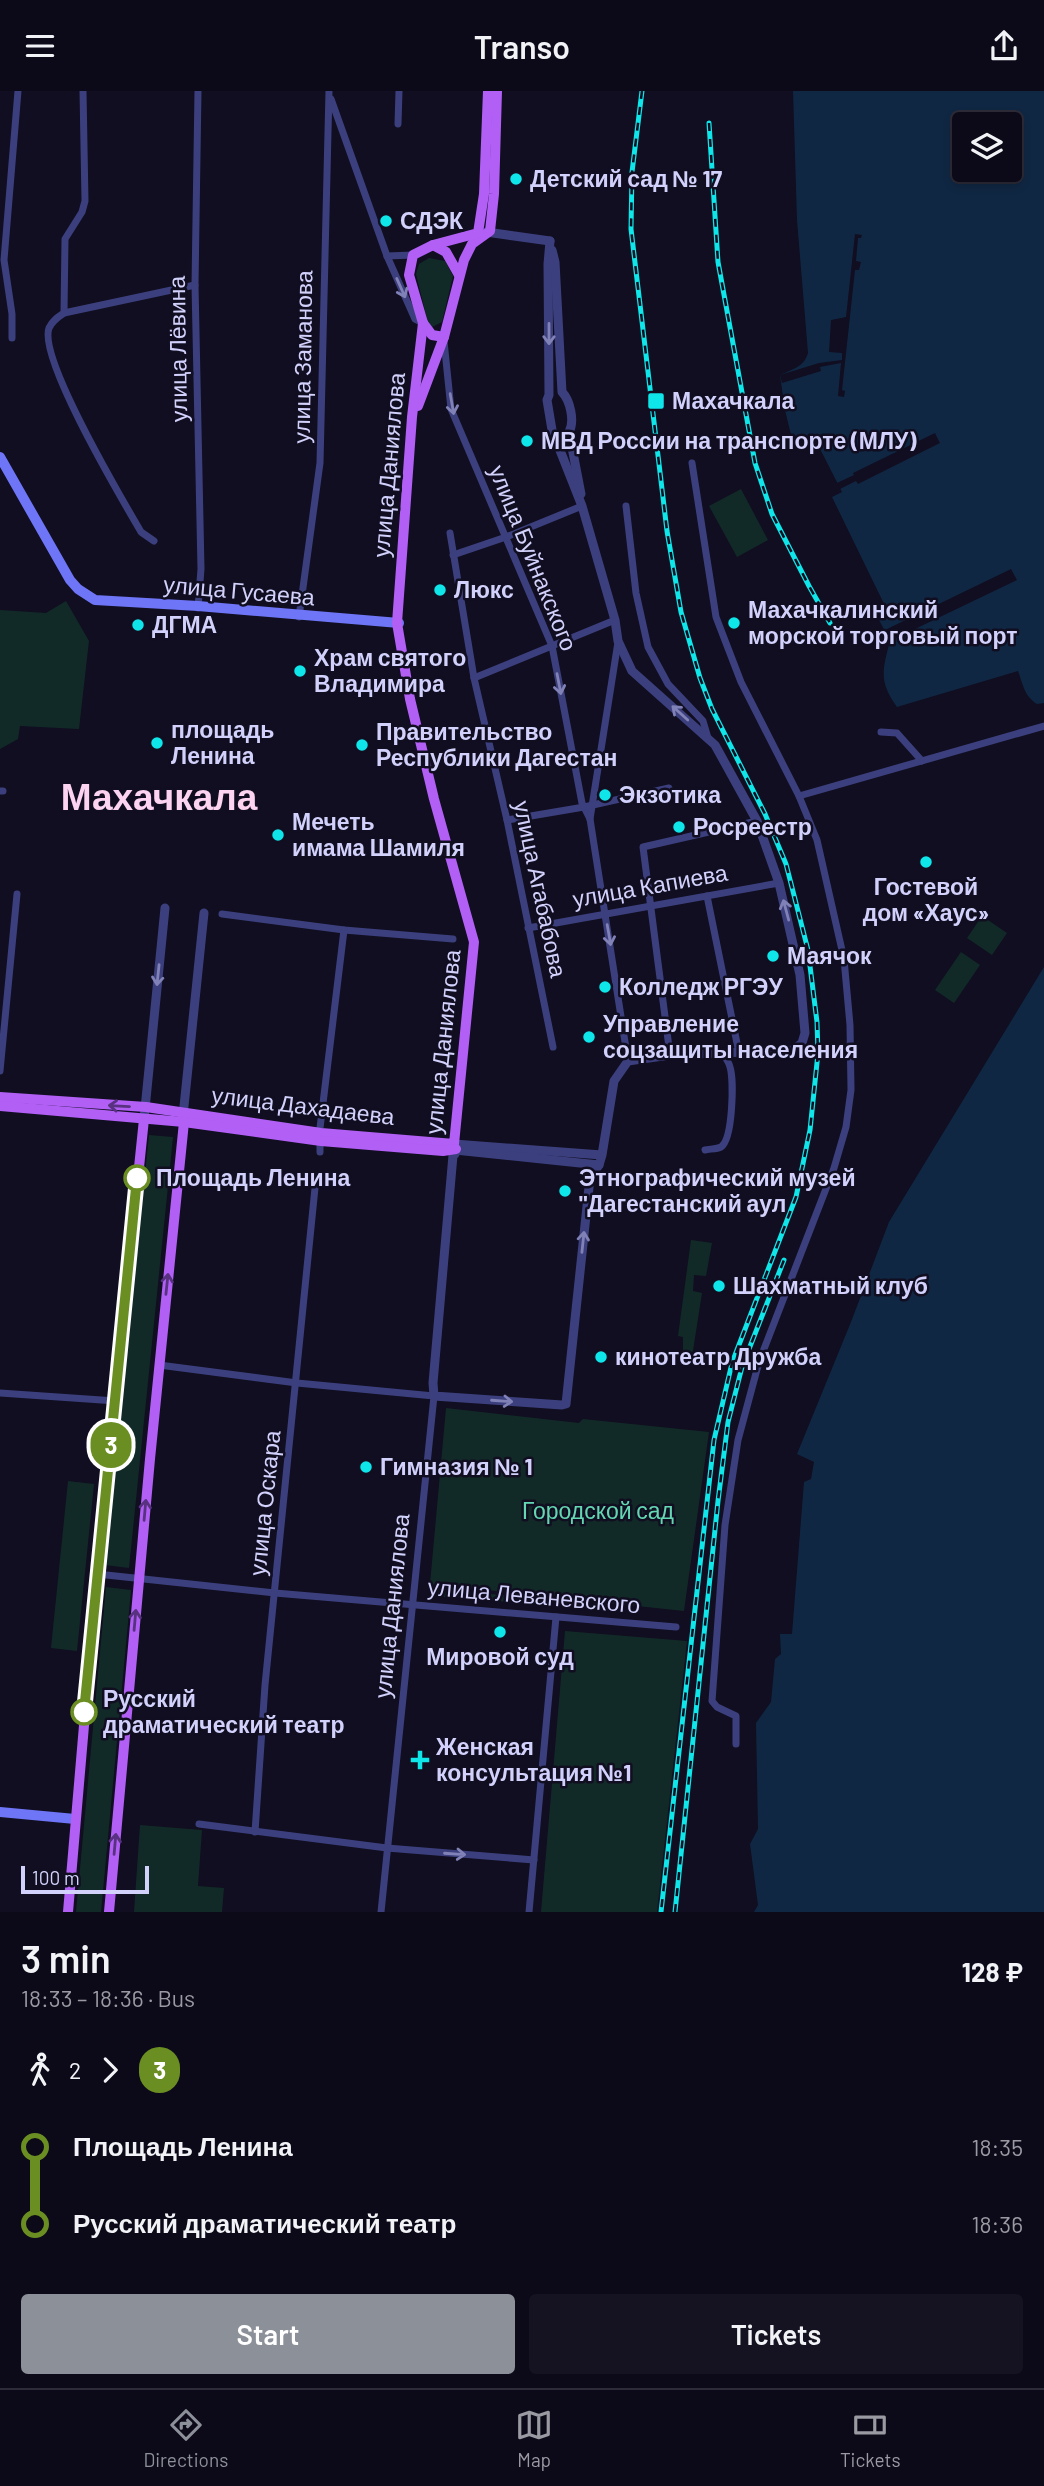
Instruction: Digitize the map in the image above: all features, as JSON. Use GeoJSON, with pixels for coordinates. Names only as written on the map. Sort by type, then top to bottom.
{"type":"FeatureCollection","features":[{"type":"Feature","properties":{"kind":"main road"},"geometry":{"type":"LineString","coordinates":[[413,255],[433,245],[478,233],[484,194],[488,91]]}},
{"type":"Feature","properties":{"kind":"main road"},"geometry":{"type":"LineString","coordinates":[[490,231],[497,91]]}},
{"type":"Feature","properties":{"kind":"main road","name":"улица Даниялова"},"geometry":{"type":"LineString","coordinates":[[398,624],[414,417],[444,337],[459,275],[472,244],[490,231]]}},
{"type":"Feature","properties":{"kind":"main road"},"geometry":{"type":"LineString","coordinates":[[433,245],[446,252],[459,275]]}},
{"type":"Feature","properties":{"kind":"main road","name":"улица Даниялова"},"geometry":{"type":"LineString","coordinates":[[413,255],[408,275],[423,323],[412,417],[398,624],[410,699],[434,799],[474,942],[455,1147]]}},
{"type":"Feature","properties":{"kind":"main road"},"geometry":{"type":"LineString","coordinates":[[423,323],[432,335],[444,337]]}},
{"type":"Feature","properties":{"kind":"main road","name":"улица Гусаева"},"geometry":{"type":"LineString","coordinates":[[0,459],[70,583],[82,597],[94,602],[198,607]]}},
{"type":"Feature","properties":{"kind":"main road","name":"улица Гусаева"},"geometry":{"type":"LineString","coordinates":[[0,459],[70,580],[95,600],[398,624]]}},
{"type":"Feature","properties":{"kind":"main road","name":"улица Дахадаева"},"geometry":{"type":"LineString","coordinates":[[0,1097],[183,1117],[321,1142],[455,1147]]}},
{"type":"Feature","properties":{"kind":"main road","name":"улица Дахадаева"},"geometry":{"type":"LineString","coordinates":[[0,1106],[145,1113]]}},
{"type":"Feature","properties":{"kind":"main road"},"geometry":{"type":"LineString","coordinates":[[68,1912],[97,1574],[145,1113]]}},
{"type":"Feature","properties":{"kind":"main road"},"geometry":{"type":"LineString","coordinates":[[108,1912],[183,1117]]}},
{"type":"Feature","properties":{"kind":"main road"},"geometry":{"type":"LineString","coordinates":[[0,1813],[75,1820]]}},
{"type":"Feature","properties":{"kind":"street"},"geometry":{"type":"LineString","coordinates":[[12,338],[12,314],[4,260],[18,91]]}},
{"type":"Feature","properties":{"kind":"street"},"geometry":{"type":"LineString","coordinates":[[64,313],[65,239],[82,212],[85,201],[83,91]]}},
{"type":"Feature","properties":{"kind":"street","name":"улица Лёвина"},"geometry":{"type":"LineString","coordinates":[[198,91],[195,285],[200,527],[198,607]]}},
{"type":"Feature","properties":{"kind":"street"},"geometry":{"type":"LineString","coordinates":[[398,124],[399,91]]}},
{"type":"Feature","properties":{"kind":"street","name":"улица Заманова"},"geometry":{"type":"LineString","coordinates":[[329,93],[387,256],[415,319],[423,323]]}},
{"type":"Feature","properties":{"kind":"street","name":"улица Заманова"},"geometry":{"type":"LineString","coordinates":[[299,617],[320,463],[329,93]]}},
{"type":"Feature","properties":{"kind":"street"},"geometry":{"type":"LineString","coordinates":[[478,233],[490,231],[550,241]]}},
{"type":"Feature","properties":{"kind":"street"},"geometry":{"type":"LineString","coordinates":[[550,241],[555,263],[562,392]]}},
{"type":"Feature","properties":{"kind":"street"},"geometry":{"type":"LineString","coordinates":[[550,241],[547,400],[552,430],[582,506],[615,620],[618,641],[590,819]]}},
{"type":"Feature","properties":{"kind":"street"},"geometry":{"type":"LineString","coordinates":[[387,256],[413,255]]}},
{"type":"Feature","properties":{"kind":"street"},"geometry":{"type":"LineString","coordinates":[[154,541],[141,532],[77,419],[48,342],[48,328],[64,313],[195,285]]}},
{"type":"Feature","properties":{"kind":"street","name":"улица Буйнакского"},"geometry":{"type":"LineString","coordinates":[[444,337],[451,409],[552,646],[584,807],[590,819],[628,1061]]}},
{"type":"Feature","properties":{"kind":"street"},"geometry":{"type":"LineString","coordinates":[[549,395],[553,391],[562,392],[568,398],[572,427],[569,432],[555,435]]}},
{"type":"Feature","properties":{"kind":"street"},"geometry":{"type":"LineString","coordinates":[[569,432],[582,506]]}},
{"type":"Feature","properties":{"kind":"street"},"geometry":{"type":"LineString","coordinates":[[692,463],[716,617],[741,682],[799,796],[817,840],[844,959],[848,993],[851,1090],[846,1127],[834,1168],[759,1362],[738,1440],[725,1525],[712,1701],[717,1707],[736,1716],[736,1744]]}},
{"type":"Feature","properties":{"kind":"street"},"geometry":{"type":"LineString","coordinates":[[453,555],[582,506]]}},
{"type":"Feature","properties":{"kind":"street"},"geometry":{"type":"LineString","coordinates":[[626,506],[636,593],[648,647],[668,684],[703,721],[708,739]]}},
{"type":"Feature","properties":{"kind":"street","name":"улица Агабабова"},"geometry":{"type":"LineString","coordinates":[[450,533],[474,678],[507,820],[553,1047]]}},
{"type":"Feature","properties":{"kind":"street"},"geometry":{"type":"LineString","coordinates":[[474,678],[615,620]]}},
{"type":"Feature","properties":{"kind":"street"},"geometry":{"type":"LineString","coordinates":[[159,1365],[297,1383],[434,1396],[566,1404],[590,1178],[600,1160],[614,1081],[628,1061],[670,1055],[787,1051],[797,1047],[805,1033],[800,975],[779,883],[757,821],[715,745],[632,671],[618,641]]}},
{"type":"Feature","properties":{"kind":"street"},"geometry":{"type":"LineString","coordinates":[[799,796],[1044,726]]}},
{"type":"Feature","properties":{"kind":"street"},"geometry":{"type":"LineString","coordinates":[[881,731],[897,733],[922,761]]}},
{"type":"Feature","properties":{"kind":"street"},"geometry":{"type":"LineString","coordinates":[[507,820],[584,807],[669,788]]}},
{"type":"Feature","properties":{"kind":"street"},"geometry":{"type":"LineString","coordinates":[[670,1055],[643,847],[757,821]]}},
{"type":"Feature","properties":{"kind":"street","name":"улица Капиева"},"geometry":{"type":"LineString","coordinates":[[528,928],[779,883]]}},
{"type":"Feature","properties":{"kind":"street"},"geometry":{"type":"LineString","coordinates":[[0,1071],[17,894]]}},
{"type":"Feature","properties":{"kind":"street"},"geometry":{"type":"LineString","coordinates":[[707,896],[739,1053]]}},
{"type":"Feature","properties":{"kind":"street"},"geometry":{"type":"LineString","coordinates":[[145,1113],[165,908]]}},
{"type":"Feature","properties":{"kind":"street"},"geometry":{"type":"LineString","coordinates":[[183,1117],[204,913]]}},
{"type":"Feature","properties":{"kind":"street"},"geometry":{"type":"LineString","coordinates":[[222,914],[344,930],[453,939]]}},
{"type":"Feature","properties":{"kind":"street"},"geometry":{"type":"LineString","coordinates":[[321,1142],[344,930]]}},
{"type":"Feature","properties":{"kind":"street"},"geometry":{"type":"LineString","coordinates":[[705,1150],[720,1147],[724,1143],[731,1114],[733,1096],[730,1064],[722,1053]]}},
{"type":"Feature","properties":{"kind":"street","name":"улица Дахадаева"},"geometry":{"type":"LineString","coordinates":[[455,1147],[600,1160]]}},
{"type":"Feature","properties":{"kind":"street","name":"улица Даниялова"},"geometry":{"type":"LineString","coordinates":[[382,1912],[434,1396],[455,1147]]}},
{"type":"Feature","properties":{"kind":"street","name":"улица Оскара"},"geometry":{"type":"LineString","coordinates":[[255,1832],[265,1685],[316,1178]]}},
{"type":"Feature","properties":{"kind":"street"},"geometry":{"type":"LineString","coordinates":[[0,1393],[116,1401]]}},
{"type":"Feature","properties":{"kind":"street","name":"улица Леваневского"},"geometry":{"type":"LineString","coordinates":[[97,1574],[275,1593],[676,1627]]}},
{"type":"Feature","properties":{"kind":"street"},"geometry":{"type":"LineString","coordinates":[[529,1912],[556,1617]]}},
{"type":"Feature","properties":{"kind":"street"},"geometry":{"type":"LineString","coordinates":[[199,1824],[387,1848],[534,1860]]}},
{"type":"Feature","properties":{"kind":"green space"},"geometry":{"type":"Polygon","coordinates":[[[429,258],[445,261],[453,276],[442,322],[432,327],[428,323],[416,274],[419,264],[429,258]]]}},
{"type":"Feature","properties":{"kind":"green space"},"geometry":{"type":"Polygon","coordinates":[[[741,489],[768,540],[737,557],[709,506],[741,489]]]}},
{"type":"Feature","properties":{"kind":"green space"},"geometry":{"type":"Polygon","coordinates":[[[66,601],[89,641],[79,729],[20,726],[18,739],[0,749],[0,610],[46,613],[66,601]]]}},
{"type":"Feature","properties":{"kind":"green space"},"geometry":{"type":"Polygon","coordinates":[[[982,916],[1007,933],[992,955],[967,938],[982,916]]]}},
{"type":"Feature","properties":{"kind":"green space"},"geometry":{"type":"Polygon","coordinates":[[[961,952],[980,965],[954,1003],[935,990],[961,952]]]}},
{"type":"Feature","properties":{"kind":"green space"},"geometry":{"type":"Polygon","coordinates":[[[149,1135],[173,1137],[129,1568],[105,1565],[149,1135]]]}},
{"type":"Feature","properties":{"kind":"green space"},"geometry":{"type":"Polygon","coordinates":[[[691,1240],[712,1243],[706,1276],[694,1275],[693,1291],[702,1293],[692,1357],[683,1356],[683,1337],[678,1336],[691,1240]]]}},
{"type":"Feature","properties":{"kind":"green space","name":"Городской сад"},"geometry":{"type":"Polygon","coordinates":[[[446,1408],[579,1423],[583,1419],[709,1432],[684,1611],[430,1584],[446,1408]]]}},
{"type":"Feature","properties":{"kind":"green space"},"geometry":{"type":"Polygon","coordinates":[[[68,1481],[94,1484],[77,1651],[51,1648],[68,1481]]]}},
{"type":"Feature","properties":{"kind":"green space"},"geometry":{"type":"Polygon","coordinates":[[[106,1587],[131,1590],[101,1912],[76,1912],[106,1587]]]}},
{"type":"Feature","properties":{"kind":"green space"},"geometry":{"type":"Polygon","coordinates":[[[433,1589],[534,1598],[534,1604],[432,1596],[433,1589]]]}},
{"type":"Feature","properties":{"kind":"green space"},"geometry":{"type":"Polygon","coordinates":[[[565,1631],[687,1641],[657,1912],[541,1912],[565,1631]]]}},
{"type":"Feature","properties":{"kind":"green space"},"geometry":{"type":"Polygon","coordinates":[[[140,1825],[202,1830],[198,1886],[224,1888],[222,1912],[134,1912],[140,1825]]]}},
{"type":"Feature","properties":{"kind":"water"},"geometry":{"type":"Polygon","coordinates":[[[793,91],[1044,91],[1044,703],[1037,704],[1029,697],[1018,671],[897,707],[887,690],[884,676],[890,641],[877,616],[887,610],[832,497],[842,492],[816,441],[805,437],[792,439],[780,375],[801,365],[808,353],[797,220],[793,91]]]}},
{"type":"Feature","properties":{"kind":"water"},"geometry":{"type":"Polygon","coordinates":[[[1044,967],[1044,1912],[754,1912],[758,1905],[750,1844],[758,1829],[756,1723],[771,1702],[775,1659],[781,1654],[780,1634],[792,1634],[804,1482],[811,1479],[814,1462],[797,1454],[889,1222],[1044,967]]]}},
{"type":"Feature","properties":{"kind":"pier"},"geometry":{"type":"Polygon","coordinates":[[[855,234],[862,235],[858,238],[856,261],[861,262],[859,270],[855,270],[842,390],[845,391],[844,397],[838,396],[841,363],[820,367],[821,371],[782,383],[780,375],[819,363],[842,360],[842,353],[829,352],[831,320],[846,317],[855,234]]]}},
{"type":"Feature","properties":{"kind":"pier"},"geometry":{"type":"Polygon","coordinates":[[[935,433],[940,443],[858,484],[856,481],[840,489],[837,483],[854,475],[853,473],[935,433]]]}},
{"type":"Feature","properties":{"kind":"pier"},"geometry":{"type":"Polygon","coordinates":[[[1011,569],[1017,580],[890,641],[885,630],[1011,569]]]}},
{"type":"Feature","properties":{"kind":"railway"},"geometry":{"type":"LineString","coordinates":[[642,91],[632,172],[631,229],[667,531],[681,612],[712,709],[765,814],[786,864],[808,950],[818,1053],[810,1130],[796,1197],[732,1363],[714,1440],[661,1912]]}},
{"type":"Feature","properties":{"kind":"railway"},"geometry":{"type":"LineString","coordinates":[[709,123],[718,262],[755,463],[772,514],[830,623]]}},
{"type":"Feature","properties":{"kind":"railway"},"geometry":{"type":"LineString","coordinates":[[675,1912],[728,1422],[742,1367],[784,1260]]}},
{"type":"Feature","properties":{"kind":"bus line","name":"3"},"geometry":{"type":"LineString","coordinates":[[84,1712],[137,1178]]}},
{"type":"Feature","properties":{"kind":"place","name":"Детский сад № 17"},"geometry":{"type":"Point","coordinates":[516,179]}},
{"type":"Feature","properties":{"kind":"place","name":"СДЭК"},"geometry":{"type":"Point","coordinates":[386,221]}},
{"type":"Feature","properties":{"kind":"place","name":"Махачкала"},"geometry":{"type":"Point","coordinates":[656,401]}},
{"type":"Feature","properties":{"kind":"place","name":"МВД России на транспорте (МЛУ)"},"geometry":{"type":"Point","coordinates":[527,441]}},
{"type":"Feature","properties":{"kind":"place","name":"Люкс"},"geometry":{"type":"Point","coordinates":[440,590]}},
{"type":"Feature","properties":{"kind":"place","name":"Махачкалинский морской торговый порт"},"geometry":{"type":"Point","coordinates":[734,623]}},
{"type":"Feature","properties":{"kind":"place","name":"ДГМА"},"geometry":{"type":"Point","coordinates":[138,625]}},
{"type":"Feature","properties":{"kind":"place","name":"Храм святого Владимира"},"geometry":{"type":"Point","coordinates":[300,671]}},
{"type":"Feature","properties":{"kind":"place","name":"площадь Ленина"},"geometry":{"type":"Point","coordinates":[157,743]}},
{"type":"Feature","properties":{"kind":"place","name":"Правительство Республики Дагестан"},"geometry":{"type":"Point","coordinates":[362,745]}},
{"type":"Feature","properties":{"kind":"place","name":"Экзотика"},"geometry":{"type":"Point","coordinates":[605,795]}},
{"type":"Feature","properties":{"kind":"place","name":"Росреестр"},"geometry":{"type":"Point","coordinates":[679,827]}},
{"type":"Feature","properties":{"kind":"place","name":"Мечеть имама Шамиля"},"geometry":{"type":"Point","coordinates":[278,835]}},
{"type":"Feature","properties":{"kind":"place","name":"Гостевой дом «Хаус»"},"geometry":{"type":"Point","coordinates":[926,862]}},
{"type":"Feature","properties":{"kind":"place","name":"Маячок"},"geometry":{"type":"Point","coordinates":[773,956]}},
{"type":"Feature","properties":{"kind":"place","name":"Колледж РГЭУ"},"geometry":{"type":"Point","coordinates":[605,987]}},
{"type":"Feature","properties":{"kind":"place","name":"Управление соцзащиты населения"},"geometry":{"type":"Point","coordinates":[589,1037]}},
{"type":"Feature","properties":{"kind":"place","name":"Площадь Ленина"},"geometry":{"type":"Point","coordinates":[137,1178]}},
{"type":"Feature","properties":{"kind":"place","name":"Этнографический музей \"Дагестанский аул"},"geometry":{"type":"Point","coordinates":[565,1191]}},
{"type":"Feature","properties":{"kind":"place","name":"Шахматный клуб"},"geometry":{"type":"Point","coordinates":[719,1286]}},
{"type":"Feature","properties":{"kind":"place","name":"кинотеатр Дружба"},"geometry":{"type":"Point","coordinates":[601,1357]}},
{"type":"Feature","properties":{"kind":"place","name":"Гимназия № 1"},"geometry":{"type":"Point","coordinates":[366,1467]}},
{"type":"Feature","properties":{"kind":"place","name":"Мировой суд"},"geometry":{"type":"Point","coordinates":[500,1632]}},
{"type":"Feature","properties":{"kind":"place","name":"Русский драматический театр"},"geometry":{"type":"Point","coordinates":[84,1712]}},
{"type":"Feature","properties":{"kind":"place","name":"Женская консультация №1"},"geometry":{"type":"Point","coordinates":[420,1760]}},
{"type":"Feature","properties":{"kind":"district","name":"Махачкала"},"geometry":{"type":"Point","coordinates":[159,797]}}]}
